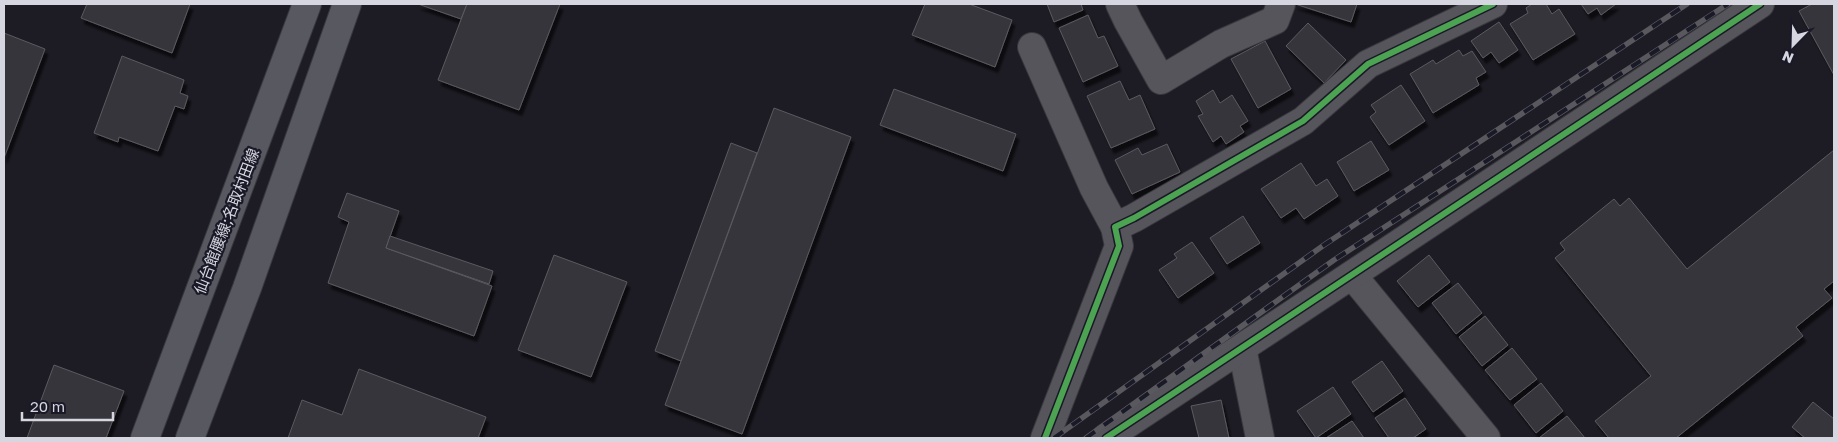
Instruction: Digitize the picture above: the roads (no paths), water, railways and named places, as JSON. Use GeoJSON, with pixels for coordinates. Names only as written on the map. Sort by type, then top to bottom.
{"type":"FeatureCollection","features":[{"type":"Feature","properties":{"kind":"main road","name":"仙台館腰線;名取村田線"},"geometry":{"type":"LineString","coordinates":[[145,438],[307,4]]}},
{"type":"Feature","properties":{"kind":"main road"},"geometry":{"type":"LineString","coordinates":[[190,438],[247,288],[347,4]]}},
{"type":"Feature","properties":{"kind":"street"},"geometry":{"type":"LineString","coordinates":[[1120,4],[1128,22],[1161,80],[1221,44],[1275,20],[1281,4]]}},
{"type":"Feature","properties":{"kind":"street"},"geometry":{"type":"LineString","coordinates":[[1115,227],[1303,121],[1368,64],[1493,4]]}},
{"type":"Feature","properties":{"kind":"street"},"geometry":{"type":"LineString","coordinates":[[1106,438],[1760,4]]}},
{"type":"Feature","properties":{"kind":"street"},"geometry":{"type":"LineString","coordinates":[[1032,47],[1094,188],[1115,227],[1119,246],[1045,438]]}},
{"type":"Feature","properties":{"kind":"street"},"geometry":{"type":"LineString","coordinates":[[1352,275],[1486,438]]}},
{"type":"Feature","properties":{"kind":"street"},"geometry":{"type":"LineString","coordinates":[[1242,348],[1260,438]]}},
{"type":"Feature","properties":{"kind":"railway"},"geometry":{"type":"LineString","coordinates":[[1054,438],[1324,245],[1687,4]]}},
{"type":"Feature","properties":{"kind":"railway"},"geometry":{"type":"LineString","coordinates":[[1086,438],[1334,260],[1728,4]]}}]}
